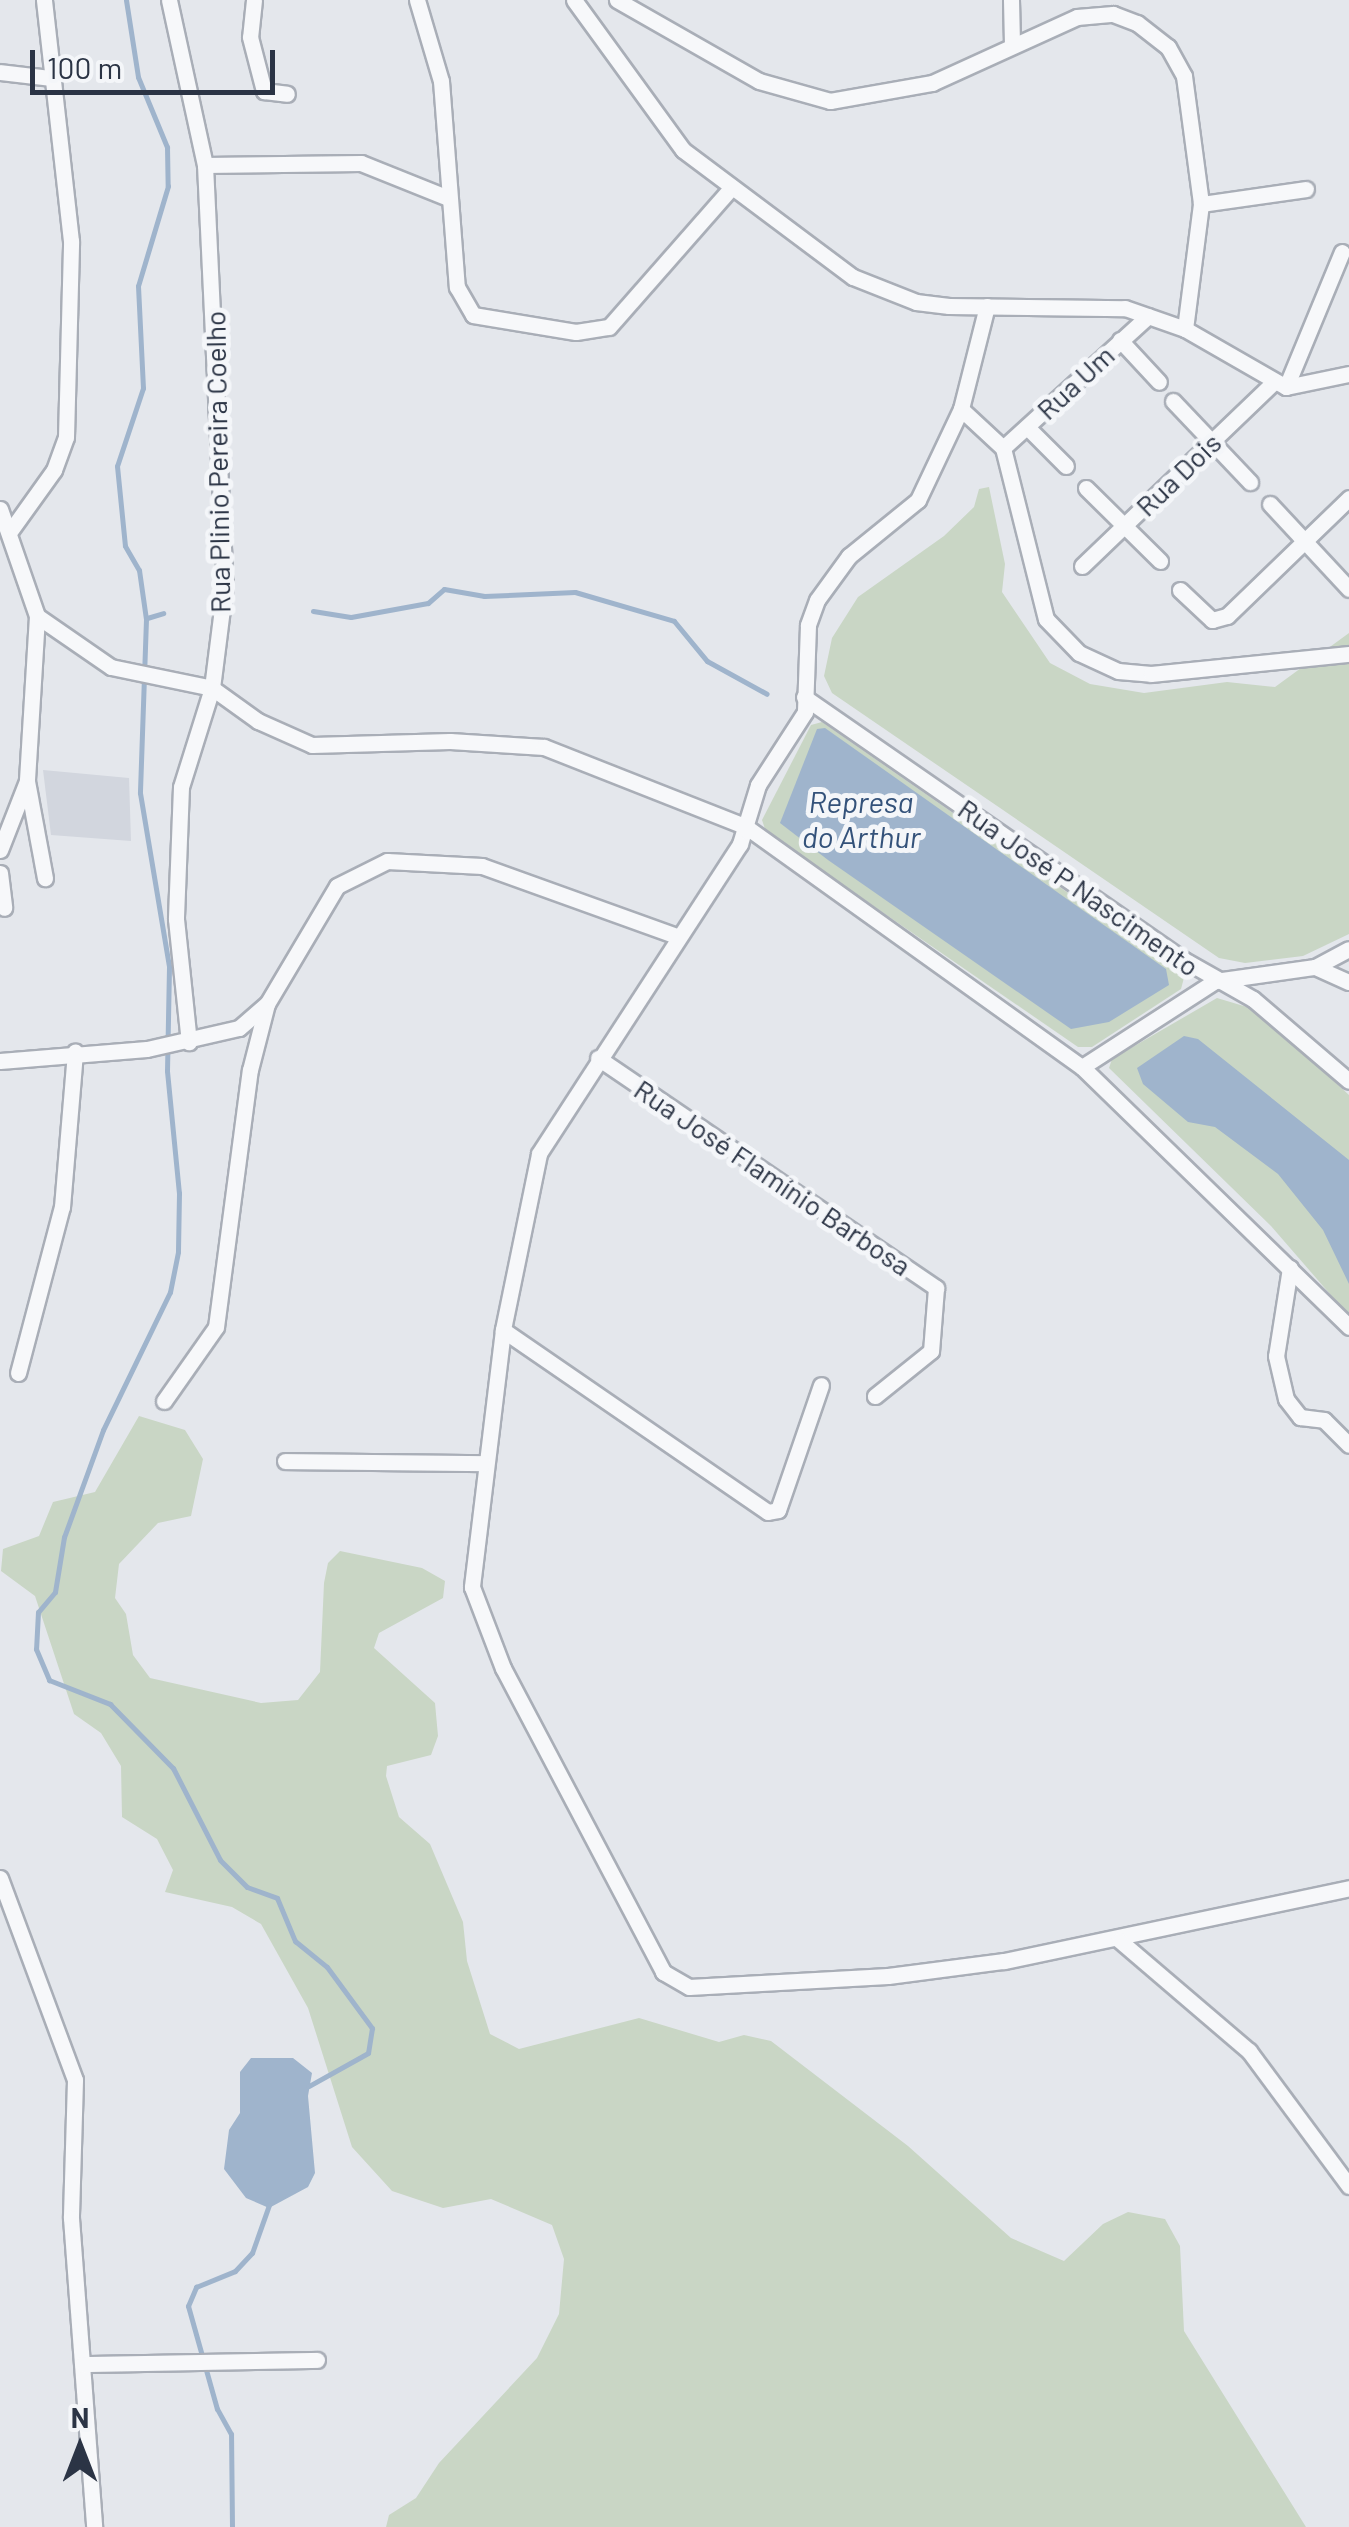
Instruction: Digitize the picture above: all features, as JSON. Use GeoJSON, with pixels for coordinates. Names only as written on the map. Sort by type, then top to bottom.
{"type":"FeatureCollection","features":[{"type":"Feature","properties":{"kind":"street"},"geometry":{"type":"LineString","coordinates":[[11,530],[54,470],[66,437],[71,241],[44,0]]}},
{"type":"Feature","properties":{"kind":"street","name":"Rua Plinio Pereira Coelho"},"geometry":{"type":"LineString","coordinates":[[169,0],[205,165],[225,585],[212,688],[181,786],[176,919],[186,1042]]}},
{"type":"Feature","properties":{"kind":"street"},"geometry":{"type":"LineString","coordinates":[[254,0],[250,36],[264,92],[287,94]]}},
{"type":"Feature","properties":{"kind":"street"},"geometry":{"type":"LineString","coordinates":[[417,0],[441,81],[446,197],[456,287],[474,315],[594,333],[626,312],[732,188]]}},
{"type":"Feature","properties":{"kind":"street"},"geometry":{"type":"LineString","coordinates":[[574,0],[683,150],[853,276],[916,302],[1125,308],[1185,329],[1280,385],[1349,374]]}},
{"type":"Feature","properties":{"kind":"street"},"geometry":{"type":"LineString","coordinates":[[617,0],[759,80],[830,101],[932,83],[1012,44],[1095,13],[1126,18],[1151,32],[1184,76],[1200,204],[1185,329]]}},
{"type":"Feature","properties":{"kind":"street"},"geometry":{"type":"LineString","coordinates":[[1012,0],[1012,44]]}},
{"type":"Feature","properties":{"kind":"street"},"geometry":{"type":"LineString","coordinates":[[0,72],[52,78]]}},
{"type":"Feature","properties":{"kind":"street"},"geometry":{"type":"LineString","coordinates":[[205,165],[360,163],[446,197]]}},
{"type":"Feature","properties":{"kind":"street"},"geometry":{"type":"LineString","coordinates":[[1200,204],[1306,189]]}},
{"type":"Feature","properties":{"kind":"street"},"geometry":{"type":"LineString","coordinates":[[1280,385],[1342,252]]}},
{"type":"Feature","properties":{"kind":"street"},"geometry":{"type":"LineString","coordinates":[[986,306],[960,409],[918,500],[826,580],[808,624],[804,704],[758,786],[745,826],[679,938],[545,1142],[527,1186],[483,1464],[472,1587],[481,1621],[663,1972],[699,1988],[784,1984],[1004,1961],[1119,1940],[1349,1888]]}},
{"type":"Feature","properties":{"kind":"street","name":"Rua Um"},"geometry":{"type":"LineString","coordinates":[[1003,448],[1148,316]]}},
{"type":"Feature","properties":{"kind":"street"},"geometry":{"type":"LineString","coordinates":[[1120,340],[1159,382]]}},
{"type":"Feature","properties":{"kind":"street","name":"Rua Dois"},"geometry":{"type":"LineString","coordinates":[[1082,566],[1212,440],[1280,385]]}},
{"type":"Feature","properties":{"kind":"street"},"geometry":{"type":"LineString","coordinates":[[1173,400],[1250,482]]}},
{"type":"Feature","properties":{"kind":"street"},"geometry":{"type":"LineString","coordinates":[[960,409],[1003,448],[1046,619],[1079,653],[1118,671],[1150,674],[1349,654]]}},
{"type":"Feature","properties":{"kind":"street"},"geometry":{"type":"LineString","coordinates":[[1027,427],[1066,466]]}},
{"type":"Feature","properties":{"kind":"street"},"geometry":{"type":"LineString","coordinates":[[1086,488],[1160,561]]}},
{"type":"Feature","properties":{"kind":"street"},"geometry":{"type":"LineString","coordinates":[[1180,590],[1212,620],[1227,616],[1349,498]]}},
{"type":"Feature","properties":{"kind":"street"},"geometry":{"type":"LineString","coordinates":[[1270,504],[1349,590]]}},
{"type":"Feature","properties":{"kind":"street"},"geometry":{"type":"LineString","coordinates":[[0,509],[11,530],[37,616],[27,780],[45,878]]}},
{"type":"Feature","properties":{"kind":"street"},"geometry":{"type":"LineString","coordinates":[[37,616],[82,652],[131,675],[212,688],[258,720],[312,745],[450,741],[544,748],[745,826],[1082,1066],[1349,1328]]}},
{"type":"Feature","properties":{"kind":"street","name":"Rua José P Nascimento"},"geometry":{"type":"LineString","coordinates":[[804,704],[1216,981],[1252,998],[1349,1081]]}},
{"type":"Feature","properties":{"kind":"street"},"geometry":{"type":"LineString","coordinates":[[0,850],[27,780]]}},
{"type":"Feature","properties":{"kind":"street"},"geometry":{"type":"LineString","coordinates":[[164,1401],[216,1327],[250,1070],[268,1004],[326,898],[354,874],[388,860],[482,866],[679,938]]}},
{"type":"Feature","properties":{"kind":"street"},"geometry":{"type":"LineString","coordinates":[[0,872],[4,908]]}},
{"type":"Feature","properties":{"kind":"street"},"geometry":{"type":"LineString","coordinates":[[1082,1066],[1216,981],[1315,967],[1349,949]]}},
{"type":"Feature","properties":{"kind":"street"},"geometry":{"type":"LineString","coordinates":[[1315,967],[1349,982]]}},
{"type":"Feature","properties":{"kind":"street"},"geometry":{"type":"LineString","coordinates":[[0,1060],[186,1042],[239,1028],[268,1004]]}},
{"type":"Feature","properties":{"kind":"street"},"geometry":{"type":"LineString","coordinates":[[18,1373],[62,1207],[75,1052]]}},
{"type":"Feature","properties":{"kind":"street","name":"Rua José Flamínio Barbosa"},"geometry":{"type":"LineString","coordinates":[[598,1058],[936,1288],[931,1352],[874,1396]]}},
{"type":"Feature","properties":{"kind":"street"},"geometry":{"type":"LineString","coordinates":[[1290,1268],[1276,1356],[1286,1399],[1300,1417],[1324,1420],[1349,1444]]}},
{"type":"Feature","properties":{"kind":"street"},"geometry":{"type":"LineString","coordinates":[[503,1330],[768,1512],[778,1510],[821,1385]]}},
{"type":"Feature","properties":{"kind":"street"},"geometry":{"type":"LineString","coordinates":[[285,1461],[483,1464]]}},
{"type":"Feature","properties":{"kind":"street"},"geometry":{"type":"LineString","coordinates":[[0,1878],[75,2080],[71,2218],[94,2527]]}},
{"type":"Feature","properties":{"kind":"street"},"geometry":{"type":"LineString","coordinates":[[1119,1940],[1249,2051],[1302,2114],[1349,2186]]}},
{"type":"Feature","properties":{"kind":"street"},"geometry":{"type":"LineString","coordinates":[[83,2364],[317,2360]]}},
{"type":"Feature","properties":{"kind":"shaded area"},"geometry":{"type":"Polygon","coordinates":[[[43,770],[129,778],[131,841],[51,835],[43,770]]]}},
{"type":"Feature","properties":{"kind":"green space"},"geometry":{"type":"Polygon","coordinates":[[[989,487],[1005,564],[1002,592],[1050,663],[1090,684],[1144,693],[1227,682],[1275,687],[1349,633],[1349,934],[1303,956],[1245,963],[1219,958],[832,693],[824,676],[832,638],[858,597],[944,536],[974,507],[979,489],[989,487]]]}},
{"type":"Feature","properties":{"kind":"green space","name":"Represa do Arthur"},"geometry":{"type":"Polygon","coordinates":[[[822,722],[1185,974],[1181,989],[1092,1047],[1078,1047],[766,832],[762,820],[811,725],[822,722]]]}},
{"type":"Feature","properties":{"kind":"green space"},"geometry":{"type":"Polygon","coordinates":[[[1217,998],[1257,1010],[1349,1095],[1349,1316],[1271,1226],[1109,1068],[1112,1059],[1217,998]]]}},
{"type":"Feature","properties":{"kind":"green space"},"geometry":{"type":"Polygon","coordinates":[[[139,1416],[185,1430],[203,1459],[191,1516],[158,1523],[119,1564],[115,1598],[126,1614],[133,1655],[150,1678],[261,1703],[298,1700],[320,1672],[324,1583],[328,1563],[340,1551],[422,1568],[445,1581],[443,1598],[379,1633],[374,1648],[435,1703],[438,1736],[431,1755],[387,1766],[386,1776],[399,1817],[430,1844],[463,1922],[467,1961],[490,2034],[519,2049],[639,2018],[719,2042],[744,2035],[771,2041],[908,2146],[1011,2238],[1064,2261],[1103,2224],[1128,2212],[1165,2219],[1180,2246],[1184,2331],[1306,2527],[386,2527],[389,2515],[416,2498],[439,2463],[537,2358],[559,2314],[564,2259],[552,2225],[491,2199],[443,2208],[392,2191],[352,2147],[308,2008],[261,1924],[232,1907],[165,1892],[173,1870],[157,1839],[122,1817],[121,1766],[101,1733],[74,1714],[35,1596],[1,1571],[3,1549],[39,1536],[53,1502],[95,1492],[139,1416]]]}},
{"type":"Feature","properties":{"kind":"water","name":"Represa do Arthur"},"geometry":{"type":"Polygon","coordinates":[[[825,728],[1166,969],[1169,985],[1109,1022],[1071,1029],[828,860],[780,823],[817,729],[825,728]]]}},
{"type":"Feature","properties":{"kind":"water"},"geometry":{"type":"Polygon","coordinates":[[[1184,1036],[1198,1039],[1349,1160],[1349,1284],[1323,1230],[1278,1174],[1215,1127],[1188,1122],[1143,1084],[1137,1068],[1184,1036]]]}},
{"type":"Feature","properties":{"kind":"water"},"geometry":{"type":"Polygon","coordinates":[[[251,2058],[293,2058],[312,2073],[308,2096],[315,2173],[308,2187],[269,2208],[246,2198],[224,2169],[229,2130],[240,2113],[240,2072],[251,2058]]]}},
{"type":"Feature","properties":{"kind":"waterway"},"geometry":{"type":"LineString","coordinates":[[126,0],[138,77],[167,147],[168,186],[138,286],[143,388],[117,466],[125,546],[139,570],[146,619],[140,793],[169,967],[167,1071],[179,1193],[178,1252],[170,1292],[103,1430],[64,1537],[55,1592],[38,1612],[36,1649],[49,1680],[110,1704],[173,1768],[220,1860],[247,1887],[277,1898],[295,1941],[327,1967],[372,2028],[368,2053],[309,2086]]}},
{"type":"Feature","properties":{"kind":"waterway"},"geometry":{"type":"LineString","coordinates":[[313,611],[351,617],[428,603],[444,589],[484,596],[575,592],[674,621],[707,661],[767,694]]}},
{"type":"Feature","properties":{"kind":"waterway"},"geometry":{"type":"LineString","coordinates":[[147,618],[163,613]]}},
{"type":"Feature","properties":{"kind":"waterway"},"geometry":{"type":"LineString","coordinates":[[232,2527],[231,2434],[217,2409],[188,2306],[196,2287],[235,2271],[252,2253],[269,2205]]}}]}
